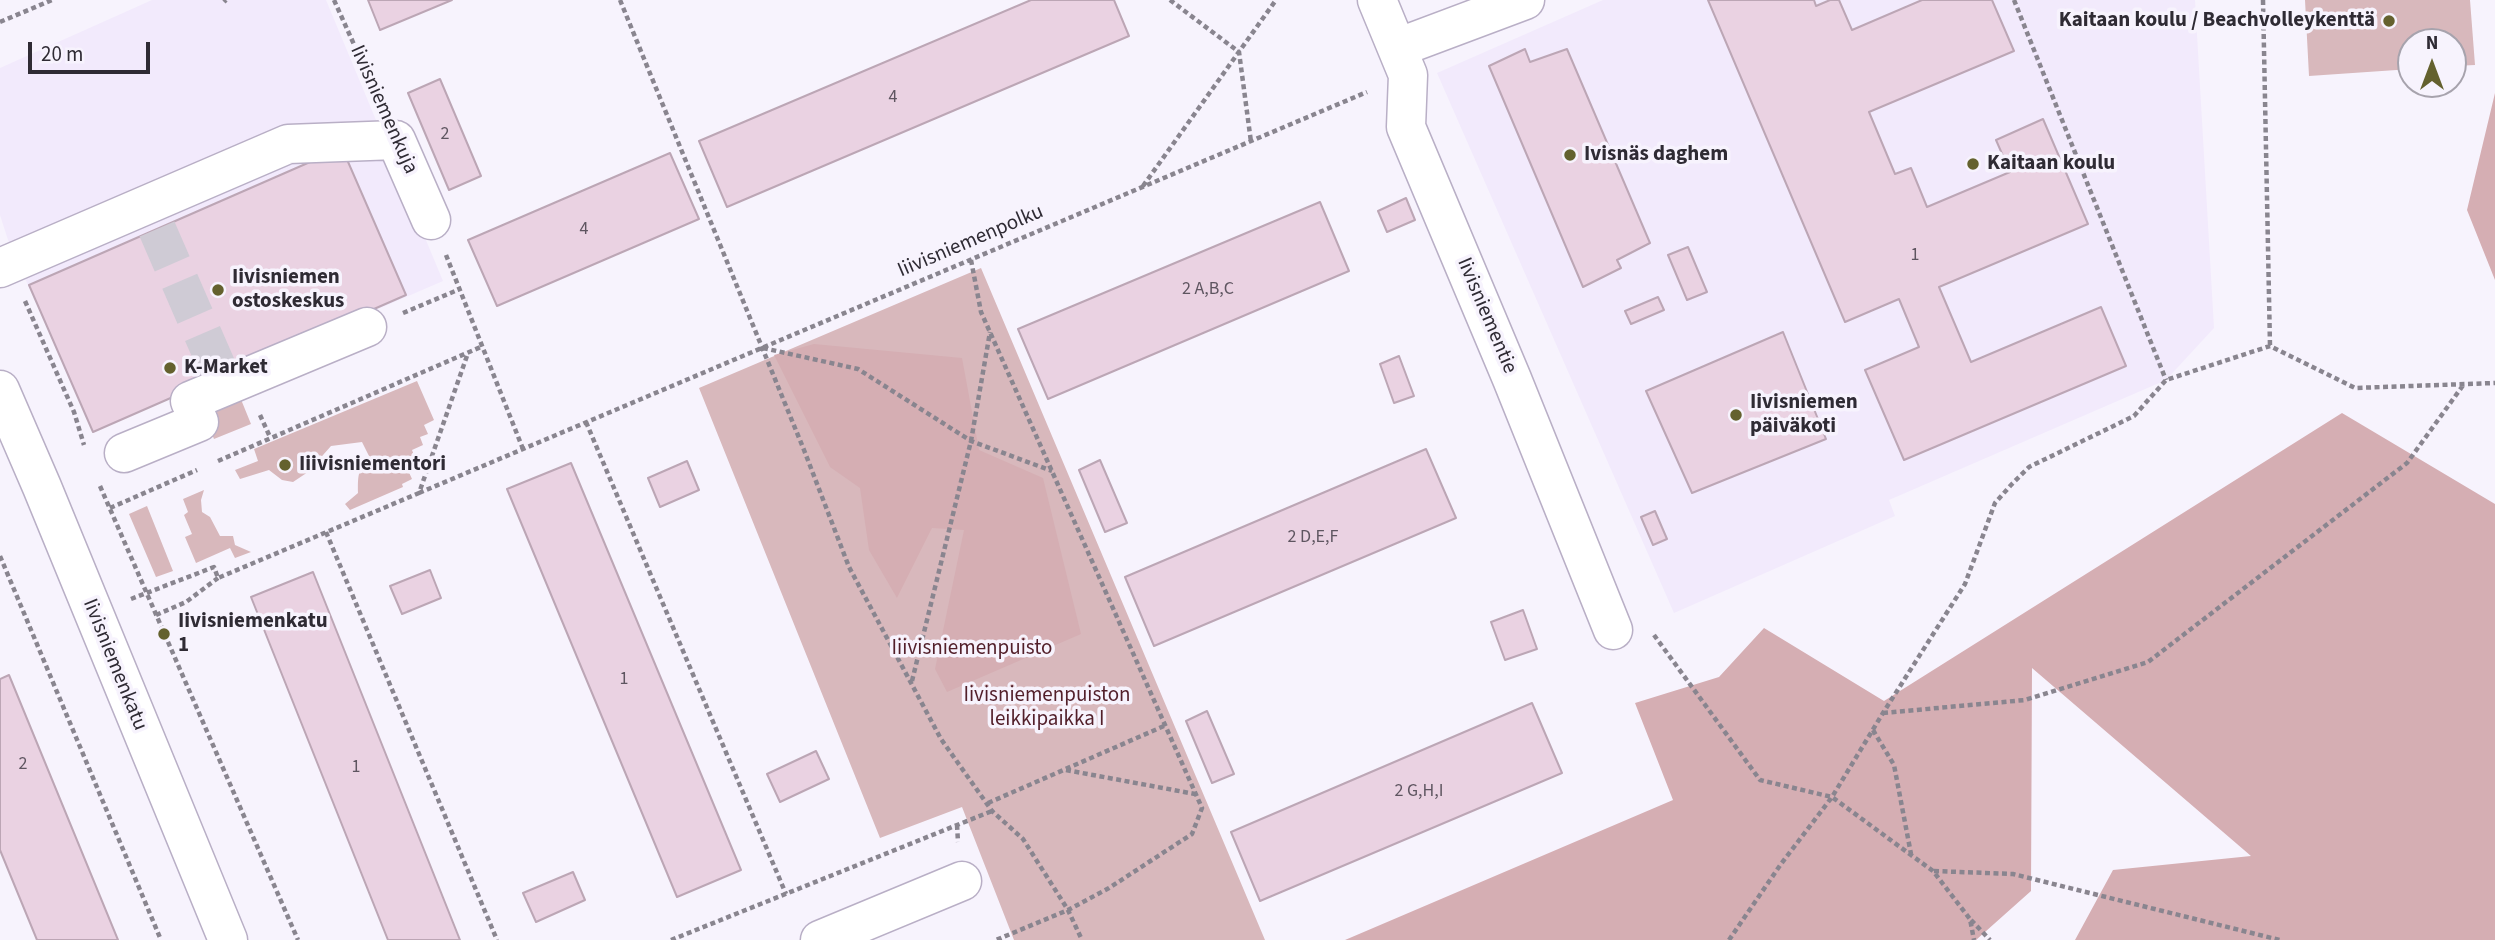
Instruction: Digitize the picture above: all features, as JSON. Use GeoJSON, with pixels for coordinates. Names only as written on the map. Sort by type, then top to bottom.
{"type":"FeatureCollection","features":[{"type":"Feature","properties":{"kind":"street","name":"Iivisniementie"},"geometry":{"type":"LineString","coordinates":[[1377,0],[1403,61],[1406,127],[1512,379],[1613,630]]}},
{"type":"Feature","properties":{"kind":"street"},"geometry":{"type":"LineString","coordinates":[[1403,61],[1525,0]]}},
{"type":"Feature","properties":{"kind":"street"},"geometry":{"type":"LineString","coordinates":[[4,267],[152,217],[288,144],[396,139]]}},
{"type":"Feature","properties":{"kind":"street","name":"Iivisniemenkuja"},"geometry":{"type":"LineString","coordinates":[[396,139],[431,220]]}},
{"type":"Feature","properties":{"kind":"street"},"geometry":{"type":"LineString","coordinates":[[103,462],[199,422],[190,401],[223,381],[379,323]]}},
{"type":"Feature","properties":{"kind":"street","name":"Iivisniemenkatu"},"geometry":{"type":"LineString","coordinates":[[0,390],[228,940]]}},
{"type":"Feature","properties":{"kind":"street"},"geometry":{"type":"LineString","coordinates":[[820,940],[962,881]]}},
{"type":"Feature","properties":{"kind":"path"},"geometry":{"type":"LineString","coordinates":[[0,22],[52,0]]}},
{"type":"Feature","properties":{"kind":"path","name":"Iivisniemenkuja"},"geometry":{"type":"LineString","coordinates":[[334,0],[396,139]]}},
{"type":"Feature","properties":{"kind":"path"},"geometry":{"type":"LineString","coordinates":[[620,0],[849,566],[941,739],[992,811],[1023,839],[1068,910],[1082,940]]}},
{"type":"Feature","properties":{"kind":"path"},"geometry":{"type":"LineString","coordinates":[[1170,0],[1239,52],[1251,142]]}},
{"type":"Feature","properties":{"kind":"path"},"geometry":{"type":"LineString","coordinates":[[1143,187],[1276,0]]}},
{"type":"Feature","properties":{"kind":"path"},"geometry":{"type":"LineString","coordinates":[[2014,0],[2166,380]]}},
{"type":"Feature","properties":{"kind":"path"},"geometry":{"type":"LineString","coordinates":[[2263,0],[2270,346]]}},
{"type":"Feature","properties":{"kind":"path","name":"Iiivisniemenpolku"},"geometry":{"type":"LineString","coordinates":[[156,615],[186,602],[218,578],[1251,142],[1403,61]]}},
{"type":"Feature","properties":{"kind":"path"},"geometry":{"type":"LineString","coordinates":[[971,260],[982,312],[990,331],[1202,808],[1192,834],[1109,888],[1068,910],[996,940]]}},
{"type":"Feature","properties":{"kind":"path"},"geometry":{"type":"LineString","coordinates":[[4,267],[74,412],[103,462],[110,508],[298,940]]}},
{"type":"Feature","properties":{"kind":"path"},"geometry":{"type":"LineString","coordinates":[[456,278],[523,449]]}},
{"type":"Feature","properties":{"kind":"path"},"geometry":{"type":"LineString","coordinates":[[379,323],[460,289]]}},
{"type":"Feature","properties":{"kind":"path"},"geometry":{"type":"LineString","coordinates":[[912,681],[971,441],[990,331]]}},
{"type":"Feature","properties":{"kind":"path"},"geometry":{"type":"LineString","coordinates":[[215,462],[484,346]]}},
{"type":"Feature","properties":{"kind":"path"},"geometry":{"type":"LineString","coordinates":[[1729,940],[1781,864],[1832,797],[1965,584],[1995,503],[2029,467],[2134,416],[2166,380],[2270,346],[2355,388],[2495,383]]}},
{"type":"Feature","properties":{"kind":"path"},"geometry":{"type":"LineString","coordinates":[[762,348],[858,369],[971,441],[1052,471]]}},
{"type":"Feature","properties":{"kind":"path"},"geometry":{"type":"LineString","coordinates":[[419,493],[468,353]]}},
{"type":"Feature","properties":{"kind":"path"},"geometry":{"type":"LineString","coordinates":[[1882,713],[2025,701],[2148,662],[2407,463],[2464,383]]}},
{"type":"Feature","properties":{"kind":"path"},"geometry":{"type":"LineString","coordinates":[[586,422],[786,894]]}},
{"type":"Feature","properties":{"kind":"path"},"geometry":{"type":"LineString","coordinates":[[110,508],[203,467]]}},
{"type":"Feature","properties":{"kind":"path"},"geometry":{"type":"LineString","coordinates":[[326,532],[497,940]]}},
{"type":"Feature","properties":{"kind":"path"},"geometry":{"type":"LineString","coordinates":[[0,556],[161,940]]}},
{"type":"Feature","properties":{"kind":"path"},"geometry":{"type":"LineString","coordinates":[[125,601],[214,567],[218,578]]}},
{"type":"Feature","properties":{"kind":"path"},"geometry":{"type":"LineString","coordinates":[[1653,634],[1760,780],[1832,797],[1933,871],[1990,940]]}},
{"type":"Feature","properties":{"kind":"path"},"geometry":{"type":"LineString","coordinates":[[988,803],[1164,726]]}},
{"type":"Feature","properties":{"kind":"path"},"geometry":{"type":"LineString","coordinates":[[1873,730],[1894,765],[1911,855]]}},
{"type":"Feature","properties":{"kind":"path"},"geometry":{"type":"LineString","coordinates":[[1065,770],[1195,794]]}},
{"type":"Feature","properties":{"kind":"path"},"geometry":{"type":"LineString","coordinates":[[671,940],[992,811]]}},
{"type":"Feature","properties":{"kind":"path"},"geometry":{"type":"LineString","coordinates":[[1933,871],[2013,874],[2280,940]]}},
{"type":"Feature","properties":{"kind":"path"},"geometry":{"type":"LineString","coordinates":[[1970,919],[1974,940]]}},
{"type":"Feature","properties":{"kind":"shaded area"},"geometry":{"type":"Polygon","coordinates":[[[152,0],[326,0],[443,281],[93,432],[8,240],[0,215],[0,68],[152,0]]]}},
{"type":"Feature","properties":{"kind":"shaded area"},"geometry":{"type":"Polygon","coordinates":[[[1603,0],[2195,0],[2214,328],[2166,380],[1889,500],[1895,516],[1674,613],[1437,73],[1603,0]]]}},
{"type":"Feature","properties":{"kind":"green space","name":"Kaitaan koulu / Beachvolleykenttä"},"geometry":{"type":"Polygon","coordinates":[[[2305,0],[2470,0],[2475,65],[2467,65],[2467,28],[2397,28],[2397,70],[2309,76],[2305,0]]]}},
{"type":"Feature","properties":{"kind":"green space"},"geometry":{"type":"Polygon","coordinates":[[[2495,93],[2495,280],[2467,210],[2495,93]]]}},
{"type":"Feature","properties":{"kind":"green space","name":"Iiivisniemenpuisto"},"geometry":{"type":"Polygon","coordinates":[[[981,268],[1265,940],[1014,940],[962,807],[880,838],[699,388],[981,268]]]}},
{"type":"Feature","properties":{"kind":"green space"},"geometry":{"type":"Polygon","coordinates":[[[814,344],[962,358],[979,450],[1043,478],[1081,634],[947,692],[935,669],[964,530],[932,528],[897,598],[869,550],[860,488],[830,467],[774,355],[814,344]]]}},
{"type":"Feature","properties":{"kind":"green space"},"geometry":{"type":"Polygon","coordinates":[[[417,381],[434,420],[424,425],[428,434],[420,437],[423,445],[412,450],[417,463],[407,468],[412,479],[402,484],[403,487],[350,510],[345,504],[358,493],[360,470],[370,458],[362,442],[331,446],[308,472],[293,482],[282,480],[269,470],[240,479],[235,470],[258,461],[254,449],[417,381]]]}},
{"type":"Feature","properties":{"kind":"green space"},"geometry":{"type":"Polygon","coordinates":[[[240,397],[251,424],[214,439],[203,412],[240,397]]]}},
{"type":"Feature","properties":{"kind":"green space"},"geometry":{"type":"Polygon","coordinates":[[[2342,413],[2495,504],[2495,940],[2075,940],[2113,870],[2251,856],[2032,668],[2031,891],[1976,940],[1345,940],[1673,800],[1635,703],[1719,677],[1764,628],[1884,701],[2342,413]]]}},
{"type":"Feature","properties":{"kind":"green space"},"geometry":{"type":"Polygon","coordinates":[[[204,490],[202,512],[210,517],[220,536],[233,536],[235,545],[251,552],[235,558],[230,548],[196,563],[185,537],[192,534],[184,515],[188,512],[183,499],[204,490]]]}},
{"type":"Feature","properties":{"kind":"green space"},"geometry":{"type":"Polygon","coordinates":[[[147,506],[173,571],[156,577],[129,514],[147,506]]]}},
{"type":"Feature","properties":{"kind":"building"},"geometry":{"type":"Polygon","coordinates":[[[368,0],[452,0],[380,30],[368,0]]]}},
{"type":"Feature","properties":{"kind":"building"},"geometry":{"type":"Polygon","coordinates":[[[1031,0],[1114,0],[1129,36],[727,207],[699,141],[1031,0]]]}},
{"type":"Feature","properties":{"kind":"building"},"geometry":{"type":"Polygon","coordinates":[[[1708,0],[1814,0],[1816,6],[1830,0],[1839,0],[1852,30],[1922,0],[1992,0],[2014,51],[1869,112],[1895,174],[1911,168],[1927,207],[2010,172],[1996,140],[2043,119],[2088,224],[1939,287],[1971,362],[2101,307],[2126,366],[1904,460],[1865,370],[1919,347],[1899,299],[1845,322],[1708,0]]]}},
{"type":"Feature","properties":{"kind":"building","name":"Ivisnäs daghem"},"geometry":{"type":"Polygon","coordinates":[[[1525,49],[1530,62],[1567,49],[1650,243],[1617,260],[1621,268],[1583,287],[1489,66],[1525,49]]]}},
{"type":"Feature","properties":{"kind":"building"},"geometry":{"type":"Polygon","coordinates":[[[440,79],[481,176],[449,190],[408,93],[440,79]]]}},
{"type":"Feature","properties":{"kind":"building","name":"Iivisniemen ostoskeskus"},"geometry":{"type":"Polygon","coordinates":[[[342,148],[406,295],[93,432],[29,285],[342,148]]]}},
{"type":"Feature","properties":{"kind":"building"},"geometry":{"type":"Polygon","coordinates":[[[670,153],[699,219],[497,306],[468,240],[670,153]]]}},
{"type":"Feature","properties":{"kind":"building"},"geometry":{"type":"Polygon","coordinates":[[[1406,198],[1415,220],[1387,232],[1378,211],[1406,198]]]}},
{"type":"Feature","properties":{"kind":"building"},"geometry":{"type":"Polygon","coordinates":[[[1320,202],[1349,271],[1048,399],[1018,329],[1320,202]]]}},
{"type":"Feature","properties":{"kind":"building"},"geometry":{"type":"Polygon","coordinates":[[[1688,247],[1707,292],[1687,300],[1668,255],[1688,247]]]}},
{"type":"Feature","properties":{"kind":"building"},"geometry":{"type":"Polygon","coordinates":[[[1658,297],[1664,310],[1631,324],[1625,311],[1658,297]]]}},
{"type":"Feature","properties":{"kind":"building","name":"Iivisniemen päiväkoti"},"geometry":{"type":"Polygon","coordinates":[[[1783,332],[1826,439],[1692,493],[1646,391],[1783,332]]]}},
{"type":"Feature","properties":{"kind":"building"},"geometry":{"type":"Polygon","coordinates":[[[1399,356],[1414,396],[1394,403],[1380,364],[1399,356]]]}},
{"type":"Feature","properties":{"kind":"building"},"geometry":{"type":"Polygon","coordinates":[[[1426,449],[1456,518],[1154,646],[1125,577],[1426,449]]]}},
{"type":"Feature","properties":{"kind":"building"},"geometry":{"type":"Polygon","coordinates":[[[1100,460],[1127,523],[1105,532],[1079,470],[1100,460]]]}},
{"type":"Feature","properties":{"kind":"building"},"geometry":{"type":"Polygon","coordinates":[[[687,461],[699,490],[660,507],[648,478],[687,461]]]}},
{"type":"Feature","properties":{"kind":"building"},"geometry":{"type":"Polygon","coordinates":[[[571,463],[741,870],[677,897],[507,489],[571,463]]]}},
{"type":"Feature","properties":{"kind":"building"},"geometry":{"type":"Polygon","coordinates":[[[1655,511],[1667,539],[1653,545],[1641,517],[1655,511]]]}},
{"type":"Feature","properties":{"kind":"building"},"geometry":{"type":"Polygon","coordinates":[[[430,570],[441,598],[402,614],[390,586],[430,570]]]}},
{"type":"Feature","properties":{"kind":"building"},"geometry":{"type":"Polygon","coordinates":[[[313,572],[460,940],[388,940],[251,597],[313,572]]]}},
{"type":"Feature","properties":{"kind":"building"},"geometry":{"type":"Polygon","coordinates":[[[1523,610],[1537,649],[1505,660],[1491,622],[1523,610]]]}},
{"type":"Feature","properties":{"kind":"building"},"geometry":{"type":"Polygon","coordinates":[[[9,675],[118,940],[37,940],[0,850],[0,679],[9,675]]]}},
{"type":"Feature","properties":{"kind":"building"},"geometry":{"type":"Polygon","coordinates":[[[1532,703],[1562,773],[1260,901],[1231,832],[1532,703]]]}},
{"type":"Feature","properties":{"kind":"building"},"geometry":{"type":"Polygon","coordinates":[[[1207,711],[1234,774],[1212,783],[1186,721],[1207,711]]]}},
{"type":"Feature","properties":{"kind":"building"},"geometry":{"type":"Polygon","coordinates":[[[816,751],[829,779],[780,802],[767,774],[816,751]]]}},
{"type":"Feature","properties":{"kind":"building"},"geometry":{"type":"Polygon","coordinates":[[[573,872],[585,900],[536,922],[523,893],[573,872]]]}},
{"type":"Feature","properties":{"kind":"tunnel"},"geometry":{"type":"LineString","coordinates":[[157,229],[221,376]]}},
{"type":"Feature","properties":{"kind":"place","name":"Kaitaan koulu / Beachvolleykenttä"},"geometry":{"type":"Point","coordinates":[2389,21]}},
{"type":"Feature","properties":{"kind":"place","name":"Ivisnäs daghem"},"geometry":{"type":"Point","coordinates":[1570,155]}},
{"type":"Feature","properties":{"kind":"place","name":"Kaitaan koulu"},"geometry":{"type":"Point","coordinates":[1973,164]}},
{"type":"Feature","properties":{"kind":"place","name":"Iivisniemen ostoskeskus"},"geometry":{"type":"Point","coordinates":[218,290]}},
{"type":"Feature","properties":{"kind":"place","name":"K-Market"},"geometry":{"type":"Point","coordinates":[170,368]}},
{"type":"Feature","properties":{"kind":"place","name":"Iivisniemen päiväkoti"},"geometry":{"type":"Point","coordinates":[1736,415]}},
{"type":"Feature","properties":{"kind":"place","name":"Iiivisniementori"},"geometry":{"type":"Point","coordinates":[285,465]}},
{"type":"Feature","properties":{"kind":"place","name":"Iivisniemenkatu 1"},"geometry":{"type":"Point","coordinates":[164,634]}},
{"type":"Feature","properties":{"kind":"park label","name":"Iivisniemenpuiston leikkipaikka I"},"geometry":{"type":"Point","coordinates":[1047,708]}}]}
